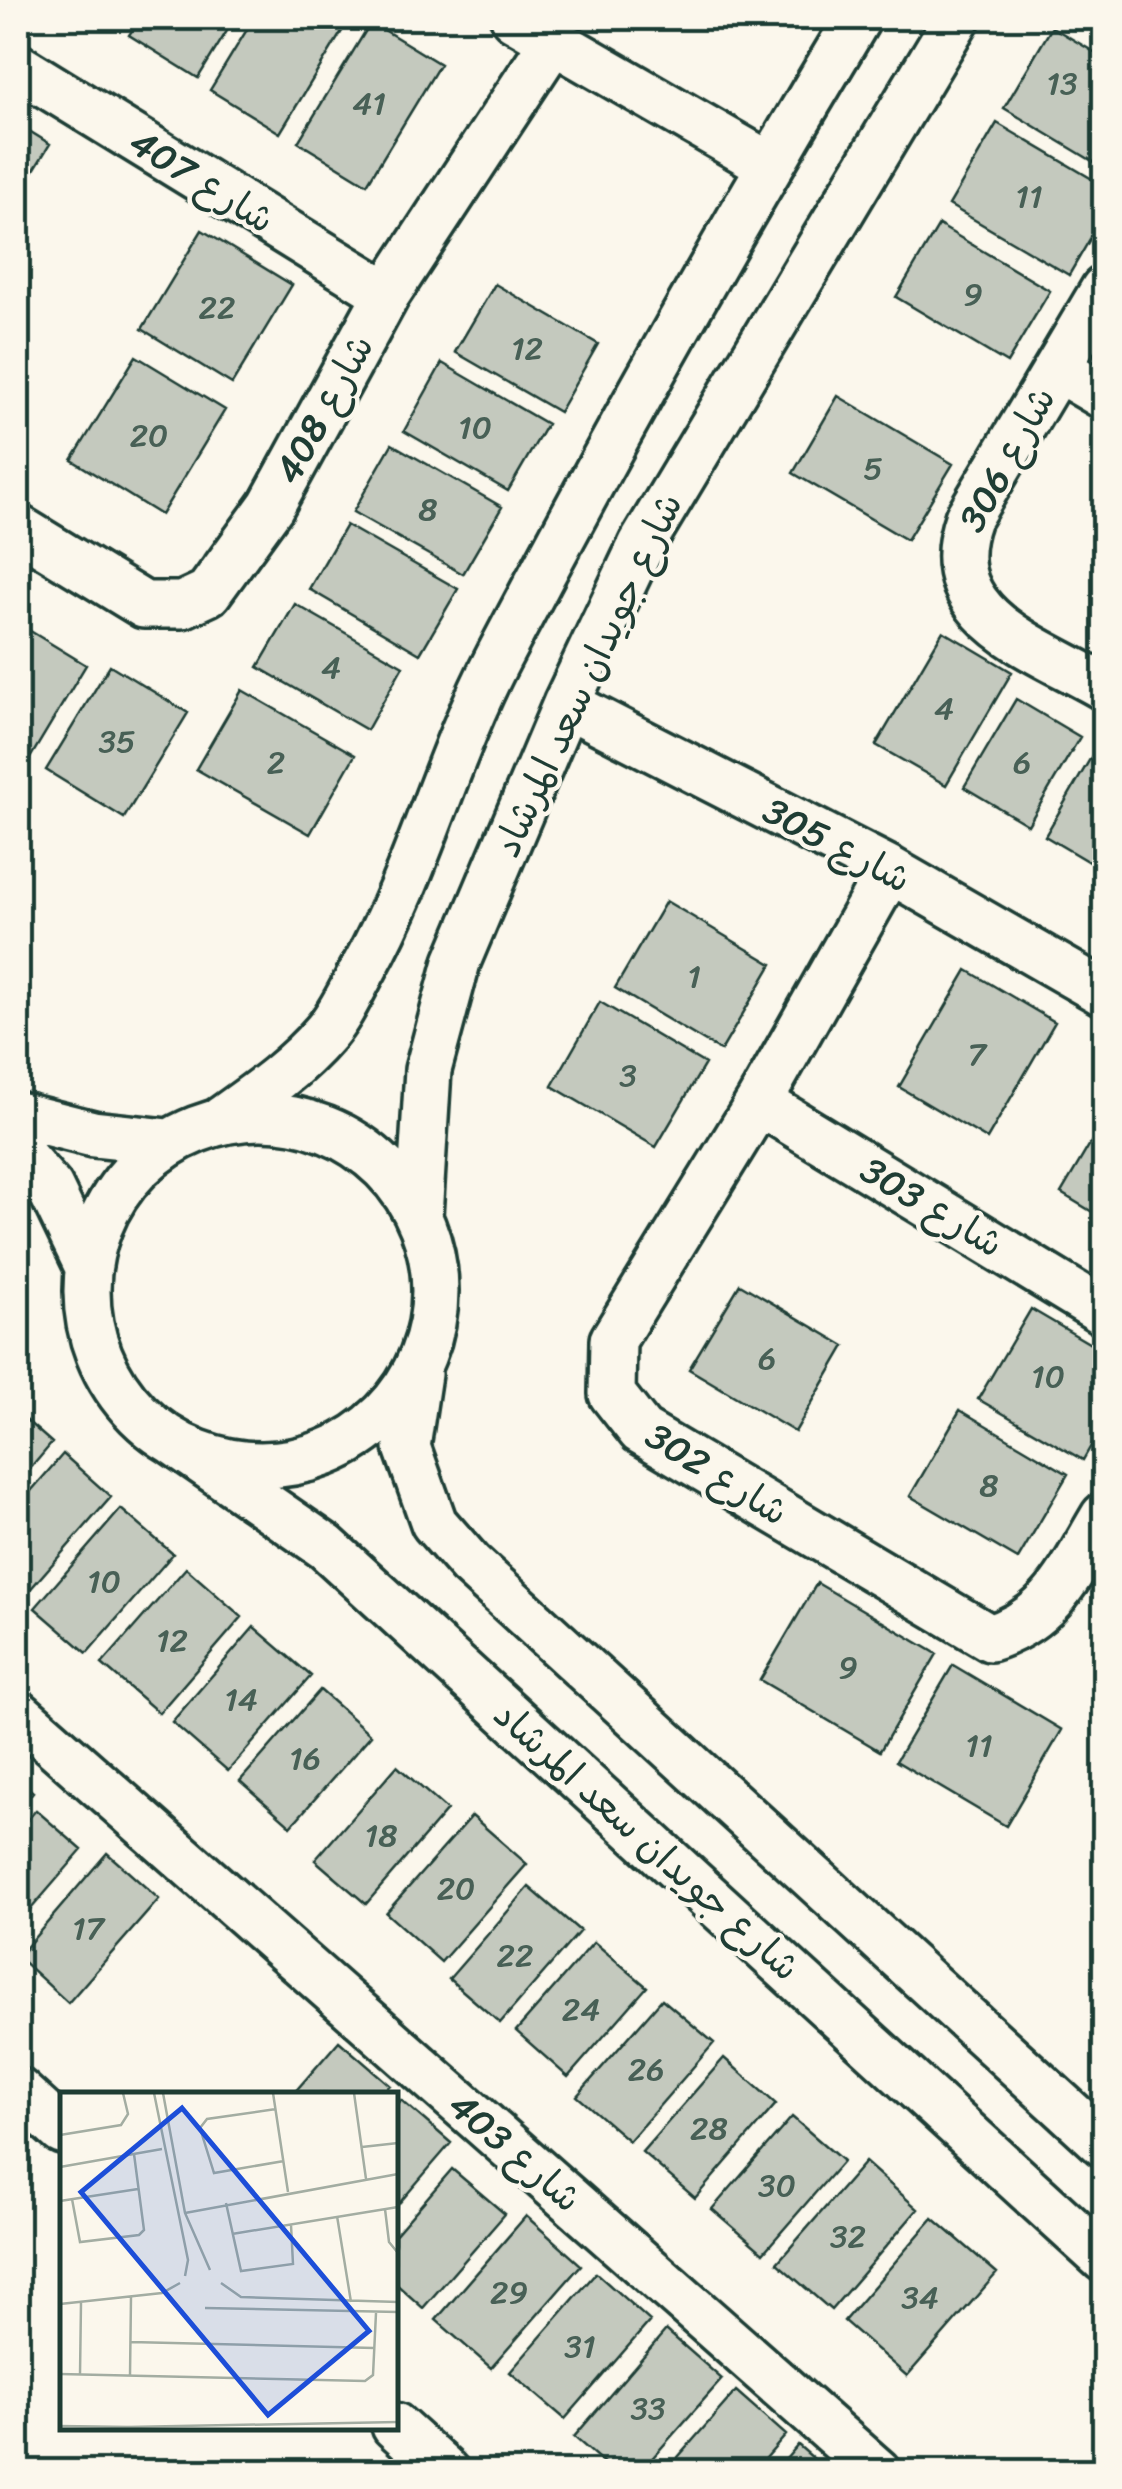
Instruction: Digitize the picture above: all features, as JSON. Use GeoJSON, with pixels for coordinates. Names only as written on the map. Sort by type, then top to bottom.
{"type":"FeatureCollection","features":[{"type":"Feature","properties":{"kind":"street"},"geometry":{"type":"LineString","coordinates":[[514,18],[769,165]]}},
{"type":"Feature","properties":{"kind":"street","name":"شارع جويدان سعد المرشاد"},"geometry":{"type":"LineString","coordinates":[[222,1120],[289,1071],[329,1030],[357,982],[390,922],[495,663],[570,520],[769,165],[858,18]]}},
{"type":"Feature","properties":{"kind":"street","name":"شارع جويدان سعد المرشاد"},"geometry":{"type":"LineString","coordinates":[[418,1216],[428,1070],[457,962],[566,704],[642,544],[957,18]]}},
{"type":"Feature","properties":{"kind":"street","name":"شارع 408"},"geometry":{"type":"LineString","coordinates":[[18,528],[144,605],[182,606],[208,593],[271,506],[387,294],[554,41]]}},
{"type":"Feature","properties":{"kind":"street","name":"شارع 407"},"geometry":{"type":"LineString","coordinates":[[18,67],[387,294]]}},
{"type":"Feature","properties":{"kind":"street","name":"شارع 306"},"geometry":{"type":"LineString","coordinates":[[1104,289],[968,518],[958,546],[960,576],[973,604],[996,624],[1104,687]]}},
{"type":"Feature","properties":{"kind":"street"},"geometry":{"type":"LineString","coordinates":[[1058,369],[1104,396]]}},
{"type":"Feature","properties":{"kind":"street","name":"شارع 305"},"geometry":{"type":"LineString","coordinates":[[566,704],[890,870],[1104,993]]}},
{"type":"Feature","properties":{"kind":"street","name":"شارع 302"},"geometry":{"type":"LineString","coordinates":[[890,870],[759,1102],[613,1340],[612,1394],[640,1431],[990,1638],[1021,1628],[1056,1597],[1104,1516]]}},
{"type":"Feature","properties":{"kind":"street","name":"شارع 303"},"geometry":{"type":"LineString","coordinates":[[759,1102],[1104,1312]]}},
{"type":"Feature","properties":{"kind":"street"},"geometry":{"type":"LineString","coordinates":[[18,1115],[94,1134],[168,1142]]}},
{"type":"Feature","properties":{"kind":"street"},"geometry":{"type":"LineString","coordinates":[[420,1364],[392,1406],[357,1437],[314,1457],[269,1466],[238,1462],[174,1442],[133,1409],[103,1367],[88,1317],[88,1265],[102,1217],[130,1174],[168,1142],[222,1120],[280,1117],[336,1134],[384,1168],[418,1216],[434,1265],[434,1315],[420,1364],[407,1447],[434,1522],[470,1564],[1104,2144]]}},
{"type":"Feature","properties":{"kind":"street"},"geometry":{"type":"LineString","coordinates":[[18,1151],[50,1188],[88,1265]]}},
{"type":"Feature","properties":{"kind":"street","name":"شارع جويدان سعد المرشاد"},"geometry":{"type":"LineString","coordinates":[[174,1442],[326,1547],[1104,2259]]}},
{"type":"Feature","properties":{"kind":"street","name":"شارع 403"},"geometry":{"type":"LineString","coordinates":[[18,1714],[878,2472]]}},
{"type":"Feature","properties":{"kind":"street"},"geometry":{"type":"LineString","coordinates":[[18,2091],[60,2129]]}},
{"type":"Feature","properties":{"kind":"street"},"geometry":{"type":"LineString","coordinates":[[398,2429],[446,2472]]}},
{"type":"Feature","properties":{"kind":"building"},"geometry":{"type":"Polygon","coordinates":[[[140,18],[235,18],[198,78],[129,35],[140,18]]]}},
{"type":"Feature","properties":{"kind":"building"},"geometry":{"type":"Polygon","coordinates":[[[254,18],[338,18],[347,23],[280,133],[210,90],[254,18]]]}},
{"type":"Feature","properties":{"kind":"building"},"geometry":{"type":"Polygon","coordinates":[[[371,22],[440,64],[367,184],[298,142],[371,22]]]}},
{"type":"Feature","properties":{"kind":"building"},"geometry":{"type":"Polygon","coordinates":[[[1052,27],[1104,58],[1104,168],[1004,108],[1052,27]]]}},
{"type":"Feature","properties":{"kind":"building"},"geometry":{"type":"Polygon","coordinates":[[[997,123],[1104,186],[1104,215],[1069,275],[949,205],[997,123]]]}},
{"type":"Feature","properties":{"kind":"building"},"geometry":{"type":"Polygon","coordinates":[[[18,124],[50,144],[18,196],[18,124]]]}},
{"type":"Feature","properties":{"kind":"building"},"geometry":{"type":"Polygon","coordinates":[[[939,225],[1050,291],[1007,363],[896,297],[939,225]]]}},
{"type":"Feature","properties":{"kind":"building"},"geometry":{"type":"Polygon","coordinates":[[[202,230],[292,285],[232,384],[142,329],[202,230]]]}},
{"type":"Feature","properties":{"kind":"building"},"geometry":{"type":"Polygon","coordinates":[[[495,284],[598,344],[559,412],[455,352],[495,284]]]}},
{"type":"Feature","properties":{"kind":"building"},"geometry":{"type":"Polygon","coordinates":[[[136,356],[225,410],[161,515],[72,460],[136,356]]]}},
{"type":"Feature","properties":{"kind":"building"},"geometry":{"type":"Polygon","coordinates":[[[442,363],[547,424],[508,491],[404,431],[442,363]]]}},
{"type":"Feature","properties":{"kind":"building"},"geometry":{"type":"Polygon","coordinates":[[[838,396],[953,464],[907,540],[793,473],[838,396]]]}},
{"type":"Feature","properties":{"kind":"building"},"geometry":{"type":"Polygon","coordinates":[[[392,444],[502,507],[463,574],[353,512],[392,444]]]}},
{"type":"Feature","properties":{"kind":"building"},"geometry":{"type":"Polygon","coordinates":[[[346,525],[458,589],[420,654],[309,589],[346,525]]]}},
{"type":"Feature","properties":{"kind":"building"},"geometry":{"type":"Polygon","coordinates":[[[295,604],[403,666],[367,730],[258,667],[295,604]]]}},
{"type":"Feature","properties":{"kind":"building"},"geometry":{"type":"Polygon","coordinates":[[[22,626],[86,665],[23,770],[18,766],[18,633],[22,626]]]}},
{"type":"Feature","properties":{"kind":"building"},"geometry":{"type":"Polygon","coordinates":[[[943,631],[1012,672],[946,785],[876,745],[943,631]]]}},
{"type":"Feature","properties":{"kind":"building"},"geometry":{"type":"Polygon","coordinates":[[[110,665],[188,713],[124,818],[46,770],[110,665]]]}},
{"type":"Feature","properties":{"kind":"building"},"geometry":{"type":"Polygon","coordinates":[[[242,690],[355,755],[310,834],[196,769],[242,690]]]}},
{"type":"Feature","properties":{"kind":"building"},"geometry":{"type":"Polygon","coordinates":[[[1016,699],[1080,737],[1028,825],[964,787],[1016,699]]]}},
{"type":"Feature","properties":{"kind":"building"},"geometry":{"type":"Polygon","coordinates":[[[1104,735],[1104,871],[1045,836],[1104,735]]]}},
{"type":"Feature","properties":{"kind":"building"},"geometry":{"type":"Polygon","coordinates":[[[666,901],[772,964],[721,1051],[615,988],[666,901]]]}},
{"type":"Feature","properties":{"kind":"building"},"geometry":{"type":"Polygon","coordinates":[[[967,970],[1055,1022],[987,1139],[899,1087],[967,970]]]}},
{"type":"Feature","properties":{"kind":"building"},"geometry":{"type":"Polygon","coordinates":[[[600,1002],[705,1064],[656,1147],[552,1086],[600,1002]]]}},
{"type":"Feature","properties":{"kind":"building"},"geometry":{"type":"Polygon","coordinates":[[[1104,1120],[1104,1219],[1061,1193],[1104,1120]]]}},
{"type":"Feature","properties":{"kind":"building"},"geometry":{"type":"Polygon","coordinates":[[[740,1284],[845,1346],[795,1432],[689,1369],[740,1284]]]}},
{"type":"Feature","properties":{"kind":"building"},"geometry":{"type":"Polygon","coordinates":[[[1031,1309],[1104,1352],[1104,1423],[1083,1460],[978,1399],[1031,1309]]]}},
{"type":"Feature","properties":{"kind":"building"},"geometry":{"type":"Polygon","coordinates":[[[960,1410],[1068,1474],[1018,1559],[910,1496],[960,1410]]]}},
{"type":"Feature","properties":{"kind":"building"},"geometry":{"type":"Polygon","coordinates":[[[18,1413],[52,1443],[18,1483],[18,1413]]]}},
{"type":"Feature","properties":{"kind":"building"},"geometry":{"type":"Polygon","coordinates":[[[63,1454],[111,1497],[20,1601],[18,1506],[63,1454]]]}},
{"type":"Feature","properties":{"kind":"building"},"geometry":{"type":"Polygon","coordinates":[[[121,1509],[173,1554],[87,1653],[35,1608],[121,1509]]]}},
{"type":"Feature","properties":{"kind":"building"},"geometry":{"type":"Polygon","coordinates":[[[186,1568],[242,1617],[159,1713],[102,1664],[186,1568]]]}},
{"type":"Feature","properties":{"kind":"building"},"geometry":{"type":"Polygon","coordinates":[[[817,1583],[937,1654],[880,1751],[760,1680],[817,1583]]]}},
{"type":"Feature","properties":{"kind":"building"},"geometry":{"type":"Polygon","coordinates":[[[254,1627],[311,1676],[228,1771],[172,1722],[254,1627]]]}},
{"type":"Feature","properties":{"kind":"building"},"geometry":{"type":"Polygon","coordinates":[[[953,1665],[1062,1730],[1006,1826],[896,1761],[953,1665]]]}},
{"type":"Feature","properties":{"kind":"building"},"geometry":{"type":"Polygon","coordinates":[[[320,1690],[371,1735],[291,1826],[240,1781],[320,1690]]]}},
{"type":"Feature","properties":{"kind":"building"},"geometry":{"type":"Polygon","coordinates":[[[397,1766],[447,1810],[366,1904],[315,1860],[397,1766]]]}},
{"type":"Feature","properties":{"kind":"building"},"geometry":{"type":"Polygon","coordinates":[[[18,1779],[33,1792],[18,1810],[18,1779]]]}},
{"type":"Feature","properties":{"kind":"building"},"geometry":{"type":"Polygon","coordinates":[[[36,1810],[82,1850],[18,1924],[18,1831],[36,1810]]]}},
{"type":"Feature","properties":{"kind":"building"},"geometry":{"type":"Polygon","coordinates":[[[472,1816],[527,1864],[441,1962],[386,1913],[472,1816]]]}},
{"type":"Feature","properties":{"kind":"building"},"geometry":{"type":"Polygon","coordinates":[[[107,1853],[159,1899],[68,2003],[18,1957],[107,1853]]]}},
{"type":"Feature","properties":{"kind":"building"},"geometry":{"type":"Polygon","coordinates":[[[529,1887],[580,1931],[500,2023],[449,1979],[529,1887]]]}},
{"type":"Feature","properties":{"kind":"building"},"geometry":{"type":"Polygon","coordinates":[[[1104,1910],[1104,1931],[1095,1926],[1104,1910]]]}},
{"type":"Feature","properties":{"kind":"building"},"geometry":{"type":"Polygon","coordinates":[[[594,1942],[647,1987],[568,2077],[516,2031],[594,1942]]]}},
{"type":"Feature","properties":{"kind":"building"},"geometry":{"type":"Polygon","coordinates":[[[662,1999],[714,2043],[629,2141],[577,2096],[662,1999]]]}},
{"type":"Feature","properties":{"kind":"building"},"geometry":{"type":"Polygon","coordinates":[[[339,2041],[390,2085],[384,2092],[295,2092],[339,2041]]]}},
{"type":"Feature","properties":{"kind":"building"},"geometry":{"type":"Polygon","coordinates":[[[724,2058],[776,2104],[695,2198],[642,2152],[724,2058]]]}},
{"type":"Feature","properties":{"kind":"building"},"geometry":{"type":"Polygon","coordinates":[[[401,2100],[451,2143],[398,2205],[401,2100]]]}},
{"type":"Feature","properties":{"kind":"building"},"geometry":{"type":"Polygon","coordinates":[[[792,2117],[843,2161],[763,2253],[712,2209],[792,2117]]]}},
{"type":"Feature","properties":{"kind":"building"},"geometry":{"type":"Polygon","coordinates":[[[865,2162],[918,2209],[831,2310],[777,2263],[865,2162]]]}},
{"type":"Feature","properties":{"kind":"building"},"geometry":{"type":"Polygon","coordinates":[[[452,2169],[505,2214],[423,2308],[398,2286],[398,2232],[452,2169]]]}},
{"type":"Feature","properties":{"kind":"building"},"geometry":{"type":"Polygon","coordinates":[[[526,2216],[581,2265],[491,2368],[436,2320],[526,2216]]]}},
{"type":"Feature","properties":{"kind":"building"},"geometry":{"type":"Polygon","coordinates":[[[933,2218],[997,2273],[907,2376],[844,2321],[933,2218]]]}},
{"type":"Feature","properties":{"kind":"building"},"geometry":{"type":"Polygon","coordinates":[[[596,2273],[650,2321],[565,2419],[510,2372],[596,2273]]]}},
{"type":"Feature","properties":{"kind":"building"},"geometry":{"type":"Polygon","coordinates":[[[666,2330],[722,2379],[640,2472],[614,2472],[574,2437],[666,2330]]]}},
{"type":"Feature","properties":{"kind":"building"},"geometry":{"type":"Polygon","coordinates":[[[736,2391],[786,2435],[754,2472],[665,2472],[736,2391]]]}},
{"type":"Feature","properties":{"kind":"building"},"geometry":{"type":"Polygon","coordinates":[[[798,2445],[829,2472],[775,2472],[798,2445]]]}}]}
